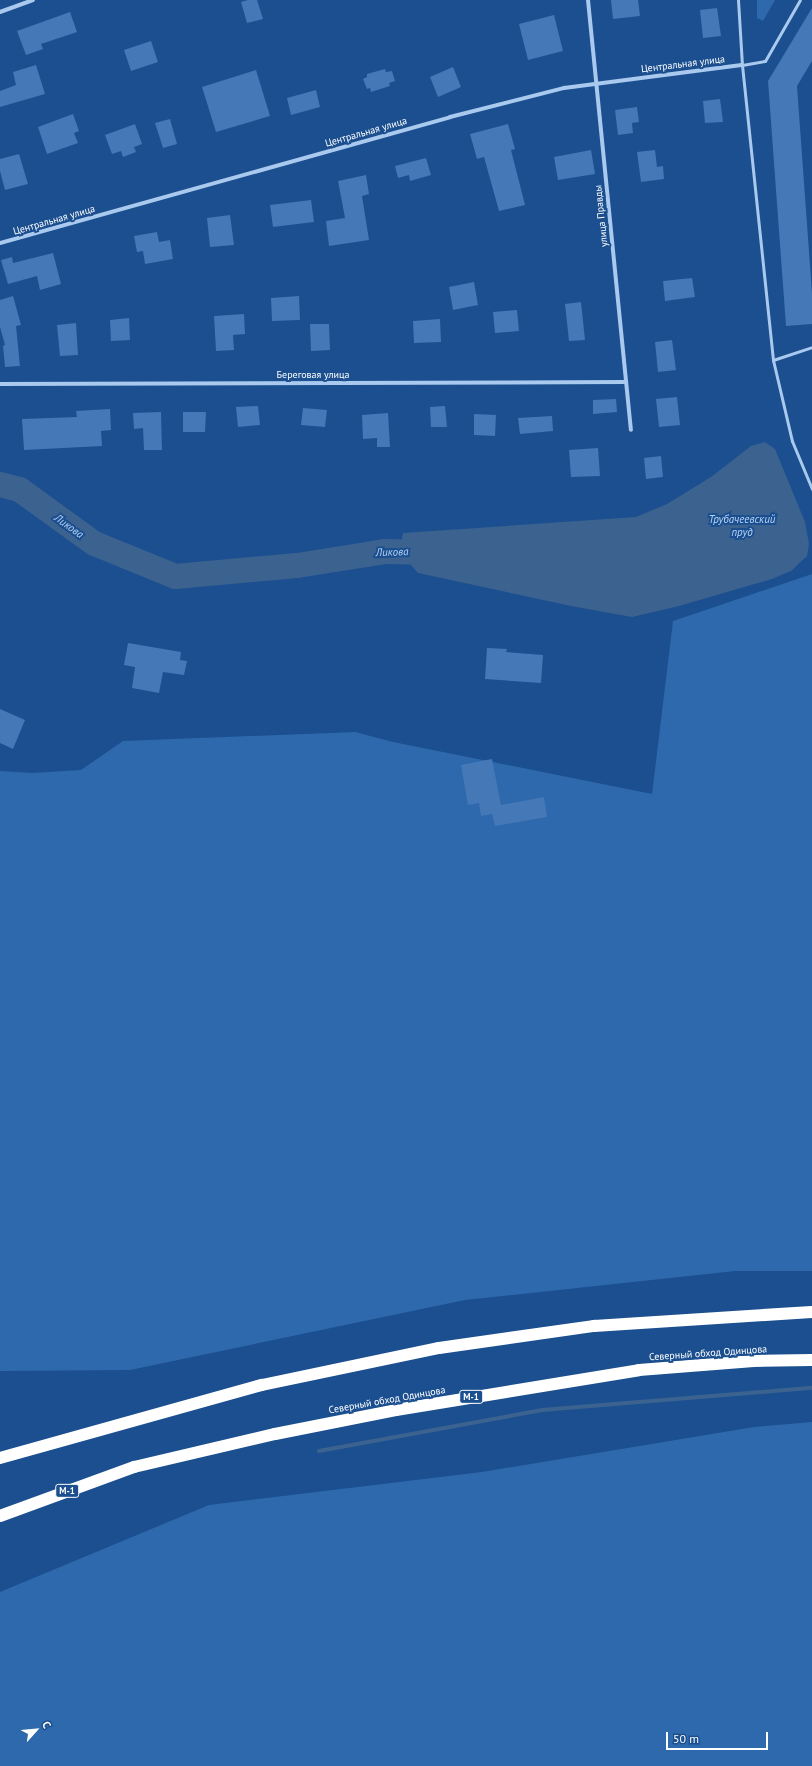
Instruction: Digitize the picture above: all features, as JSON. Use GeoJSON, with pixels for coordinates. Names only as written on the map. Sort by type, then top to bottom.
{"type":"FeatureCollection","features":[{"type":"Feature","properties":{"kind":"highway"},"geometry":{"type":"LineString","coordinates":[[0,1458],[262,1385],[439,1348],[594,1326],[812,1312]]}},
{"type":"Feature","properties":{"kind":"highway","name":"Северный обход Одинцова"},"geometry":{"type":"LineString","coordinates":[[0,1516],[134,1467],[275,1434],[396,1410],[639,1370],[754,1361],[812,1360]]}},
{"type":"Feature","properties":{"kind":"street"},"geometry":{"type":"LineString","coordinates":[[0,12],[33,0]]}},
{"type":"Feature","properties":{"kind":"street","name":"улица Правды"},"geometry":{"type":"LineString","coordinates":[[588,0],[631,430]]}},
{"type":"Feature","properties":{"kind":"street","name":"Центральная улица"},"geometry":{"type":"LineString","coordinates":[[0,243],[450,117],[564,88],[742,66]]}},
{"type":"Feature","properties":{"kind":"street","name":"Береговая улица"},"geometry":{"type":"LineString","coordinates":[[0,384],[626,382]]}},
{"type":"Feature","properties":{"kind":"lane"},"geometry":{"type":"LineString","coordinates":[[738,0],[742,66],[773,360],[792,442],[812,488]]}},
{"type":"Feature","properties":{"kind":"lane"},"geometry":{"type":"LineString","coordinates":[[742,66],[765,61],[800,0]]}},
{"type":"Feature","properties":{"kind":"lane"},"geometry":{"type":"LineString","coordinates":[[773,360],[812,347]]}},
{"type":"Feature","properties":{"kind":"shaded area"},"geometry":{"type":"Polygon","coordinates":[[[757,0],[775,0],[763,21],[757,18],[757,0]]]}},
{"type":"Feature","properties":{"kind":"shaded area"},"geometry":{"type":"Polygon","coordinates":[[[812,574],[812,1271],[735,1271],[465,1300],[130,1370],[0,1371],[0,771],[32,773],[81,770],[123,741],[355,732],[393,742],[652,794],[673,621],[812,574]]]}},
{"type":"Feature","properties":{"kind":"shaded area"},"geometry":{"type":"Polygon","coordinates":[[[812,1422],[812,1766],[0,1766],[0,1592],[209,1505],[482,1472],[754,1427],[812,1422]]]}},
{"type":"Feature","properties":{"kind":"water","name":"Трубачеевский пруд"},"geometry":{"type":"Polygon","coordinates":[[[765,442],[775,449],[805,522],[809,544],[807,556],[791,571],[772,579],[679,606],[632,617],[571,606],[418,573],[403,556],[401,545],[403,533],[636,517],[667,504],[711,477],[751,446],[765,442]]]}},
{"type":"Feature","properties":{"kind":"building"},"geometry":{"type":"Polygon","coordinates":[[[257,0],[263,19],[247,23],[241,2],[257,0]]]}},
{"type":"Feature","properties":{"kind":"building"},"geometry":{"type":"Polygon","coordinates":[[[611,0],[638,0],[640,16],[613,19],[611,0]]]}},
{"type":"Feature","properties":{"kind":"building"},"geometry":{"type":"Polygon","coordinates":[[[717,8],[721,36],[703,38],[700,10],[717,8]]]}},
{"type":"Feature","properties":{"kind":"building"},"geometry":{"type":"Polygon","coordinates":[[[812,8],[812,61],[797,86],[812,293],[812,324],[786,326],[768,81],[812,8]]]}},
{"type":"Feature","properties":{"kind":"building"},"geometry":{"type":"Polygon","coordinates":[[[70,12],[77,32],[41,44],[43,49],[26,55],[17,31],[70,12]]]}},
{"type":"Feature","properties":{"kind":"building"},"geometry":{"type":"Polygon","coordinates":[[[554,15],[563,51],[528,60],[519,24],[554,15]]]}},
{"type":"Feature","properties":{"kind":"building"},"geometry":{"type":"Polygon","coordinates":[[[151,41],[158,62],[131,71],[124,50],[151,41]]]}},
{"type":"Feature","properties":{"kind":"building"},"geometry":{"type":"Polygon","coordinates":[[[36,65],[45,94],[0,107],[0,91],[16,85],[13,72],[36,65]]]}},
{"type":"Feature","properties":{"kind":"building"},"geometry":{"type":"Polygon","coordinates":[[[453,67],[461,87],[438,97],[430,77],[453,67]]]}},
{"type":"Feature","properties":{"kind":"building"},"geometry":{"type":"Polygon","coordinates":[[[385,69],[386,72],[392,71],[395,81],[389,83],[390,86],[371,92],[370,88],[367,89],[363,79],[367,77],[367,74],[385,69]]]}},
{"type":"Feature","properties":{"kind":"building"},"geometry":{"type":"Polygon","coordinates":[[[256,70],[270,116],[216,132],[202,87],[256,70]]]}},
{"type":"Feature","properties":{"kind":"building"},"geometry":{"type":"Polygon","coordinates":[[[316,90],[320,107],[291,115],[287,98],[316,90]]]}},
{"type":"Feature","properties":{"kind":"building"},"geometry":{"type":"Polygon","coordinates":[[[720,99],[723,122],[705,123],[703,101],[720,99]]]}},
{"type":"Feature","properties":{"kind":"building"},"geometry":{"type":"Polygon","coordinates":[[[637,107],[639,122],[632,123],[633,133],[618,135],[615,110],[637,107]]]}},
{"type":"Feature","properties":{"kind":"building"},"geometry":{"type":"Polygon","coordinates":[[[73,114],[79,131],[74,133],[78,143],[47,154],[38,127],[73,114]]]}},
{"type":"Feature","properties":{"kind":"building"},"geometry":{"type":"Polygon","coordinates":[[[170,119],[177,144],[163,148],[155,123],[170,119]]]}},
{"type":"Feature","properties":{"kind":"building"},"geometry":{"type":"Polygon","coordinates":[[[135,124],[142,144],[134,147],[136,152],[123,157],[121,151],[112,154],[105,135],[135,124]]]}},
{"type":"Feature","properties":{"kind":"building"},"geometry":{"type":"Polygon","coordinates":[[[508,124],[515,149],[511,150],[525,205],[499,211],[484,157],[477,159],[470,134],[508,124]]]}},
{"type":"Feature","properties":{"kind":"building"},"geometry":{"type":"Polygon","coordinates":[[[591,150],[595,174],[558,180],[554,157],[591,150]]]}},
{"type":"Feature","properties":{"kind":"building"},"geometry":{"type":"Polygon","coordinates":[[[655,150],[657,167],[663,166],[664,179],[641,182],[637,152],[655,150]]]}},
{"type":"Feature","properties":{"kind":"building"},"geometry":{"type":"Polygon","coordinates":[[[19,154],[28,184],[5,190],[0,171],[0,159],[19,154]]]}},
{"type":"Feature","properties":{"kind":"building"},"geometry":{"type":"Polygon","coordinates":[[[426,158],[431,175],[410,181],[409,175],[398,178],[395,166],[426,158]]]}},
{"type":"Feature","properties":{"kind":"building"},"geometry":{"type":"Polygon","coordinates":[[[366,175],[369,194],[362,196],[369,240],[329,246],[326,221],[345,218],[338,181],[366,175]]]}},
{"type":"Feature","properties":{"kind":"building"},"geometry":{"type":"Polygon","coordinates":[[[311,200],[314,222],[273,227],[270,205],[311,200]]]}},
{"type":"Feature","properties":{"kind":"building"},"geometry":{"type":"Polygon","coordinates":[[[230,215],[234,245],[210,247],[207,218],[230,215]]]}},
{"type":"Feature","properties":{"kind":"building"},"geometry":{"type":"Polygon","coordinates":[[[157,232],[159,242],[170,240],[173,259],[145,264],[143,251],[137,252],[134,236],[157,232]]]}},
{"type":"Feature","properties":{"kind":"building"},"geometry":{"type":"Polygon","coordinates":[[[53,253],[61,284],[40,290],[37,276],[8,284],[1,260],[12,257],[13,263],[53,253]]]}},
{"type":"Feature","properties":{"kind":"building"},"geometry":{"type":"Polygon","coordinates":[[[692,278],[695,297],[665,301],[663,281],[692,278]]]}},
{"type":"Feature","properties":{"kind":"building"},"geometry":{"type":"Polygon","coordinates":[[[474,282],[478,305],[453,310],[449,287],[474,282]]]}},
{"type":"Feature","properties":{"kind":"building"},"geometry":{"type":"Polygon","coordinates":[[[13,296],[21,325],[16,326],[20,366],[5,367],[3,346],[5,345],[0,327],[0,300],[13,296]]]}},
{"type":"Feature","properties":{"kind":"building"},"geometry":{"type":"Polygon","coordinates":[[[299,296],[300,320],[272,321],[271,298],[299,296]]]}},
{"type":"Feature","properties":{"kind":"building"},"geometry":{"type":"Polygon","coordinates":[[[581,302],[585,340],[569,341],[565,304],[581,302]]]}},
{"type":"Feature","properties":{"kind":"building"},"geometry":{"type":"Polygon","coordinates":[[[517,310],[519,331],[495,333],[493,312],[517,310]]]}},
{"type":"Feature","properties":{"kind":"building"},"geometry":{"type":"Polygon","coordinates":[[[244,314],[245,334],[233,335],[234,350],[216,351],[214,316],[244,314]]]}},
{"type":"Feature","properties":{"kind":"building"},"geometry":{"type":"Polygon","coordinates":[[[129,318],[130,340],[111,341],[110,320],[129,318]]]}},
{"type":"Feature","properties":{"kind":"building"},"geometry":{"type":"Polygon","coordinates":[[[440,319],[441,342],[414,343],[413,321],[440,319]]]}},
{"type":"Feature","properties":{"kind":"building"},"geometry":{"type":"Polygon","coordinates":[[[76,323],[78,355],[60,356],[57,325],[76,323]]]}},
{"type":"Feature","properties":{"kind":"building"},"geometry":{"type":"Polygon","coordinates":[[[310,324],[329,324],[330,350],[311,351],[310,324]]]}},
{"type":"Feature","properties":{"kind":"building"},"geometry":{"type":"Polygon","coordinates":[[[672,340],[676,370],[658,372],[655,342],[672,340]]]}},
{"type":"Feature","properties":{"kind":"building"},"geometry":{"type":"Polygon","coordinates":[[[677,397],[680,425],[659,427],[656,399],[677,397]]]}},
{"type":"Feature","properties":{"kind":"building"},"geometry":{"type":"Polygon","coordinates":[[[616,399],[617,412],[593,414],[593,400],[616,399]]]}},
{"type":"Feature","properties":{"kind":"building"},"geometry":{"type":"Polygon","coordinates":[[[258,406],[260,425],[238,427],[236,407],[258,406]]]}},
{"type":"Feature","properties":{"kind":"building"},"geometry":{"type":"Polygon","coordinates":[[[445,406],[447,427],[431,427],[430,407],[445,406]]]}},
{"type":"Feature","properties":{"kind":"building"},"geometry":{"type":"Polygon","coordinates":[[[303,408],[327,410],[325,427],[301,425],[303,408]]]}},
{"type":"Feature","properties":{"kind":"building"},"geometry":{"type":"Polygon","coordinates":[[[110,409],[111,430],[101,431],[102,446],[24,450],[22,419],[77,417],[76,411],[110,409]]]}},
{"type":"Feature","properties":{"kind":"building"},"geometry":{"type":"Polygon","coordinates":[[[161,412],[162,450],[144,450],[143,428],[134,429],[133,413],[161,412]]]}},
{"type":"Feature","properties":{"kind":"building"},"geometry":{"type":"Polygon","coordinates":[[[183,412],[206,412],[205,432],[183,432],[183,412]]]}},
{"type":"Feature","properties":{"kind":"building"},"geometry":{"type":"Polygon","coordinates":[[[388,413],[390,447],[377,447],[377,438],[363,439],[362,415],[388,413]]]}},
{"type":"Feature","properties":{"kind":"building"},"geometry":{"type":"Polygon","coordinates":[[[474,414],[496,415],[495,436],[474,435],[474,414]]]}},
{"type":"Feature","properties":{"kind":"building"},"geometry":{"type":"Polygon","coordinates":[[[552,416],[553,431],[520,434],[518,418],[552,416]]]}},
{"type":"Feature","properties":{"kind":"building"},"geometry":{"type":"Polygon","coordinates":[[[598,448],[600,476],[571,477],[569,450],[598,448]]]}},
{"type":"Feature","properties":{"kind":"building"},"geometry":{"type":"Polygon","coordinates":[[[661,456],[663,477],[646,479],[644,458],[661,456]]]}},
{"type":"Feature","properties":{"kind":"building"},"geometry":{"type":"Polygon","coordinates":[[[128,643],[181,652],[180,660],[187,661],[184,675],[163,672],[159,693],[132,688],[135,667],[124,665],[128,643]]]}},
{"type":"Feature","properties":{"kind":"building"},"geometry":{"type":"Polygon","coordinates":[[[487,648],[507,649],[506,652],[543,655],[541,683],[485,679],[487,648]]]}},
{"type":"Feature","properties":{"kind":"building"},"geometry":{"type":"Polygon","coordinates":[[[0,709],[25,720],[13,749],[0,743],[0,709]]]}},
{"type":"Feature","properties":{"kind":"building"},"geometry":{"type":"Polygon","coordinates":[[[492,759],[501,805],[544,797],[547,817],[495,826],[492,814],[481,816],[479,803],[468,805],[461,765],[492,759]]]}},
{"type":"Feature","properties":{"kind":"waterway","name":"Ликова"},"geometry":{"type":"LineString","coordinates":[[0,484],[19,489],[94,543],[175,576],[297,565],[384,551],[437,552]]}},
{"type":"Feature","properties":{"kind":"waterway"},"geometry":{"type":"LineString","coordinates":[[319,1451],[542,1410],[812,1388]]}}]}
